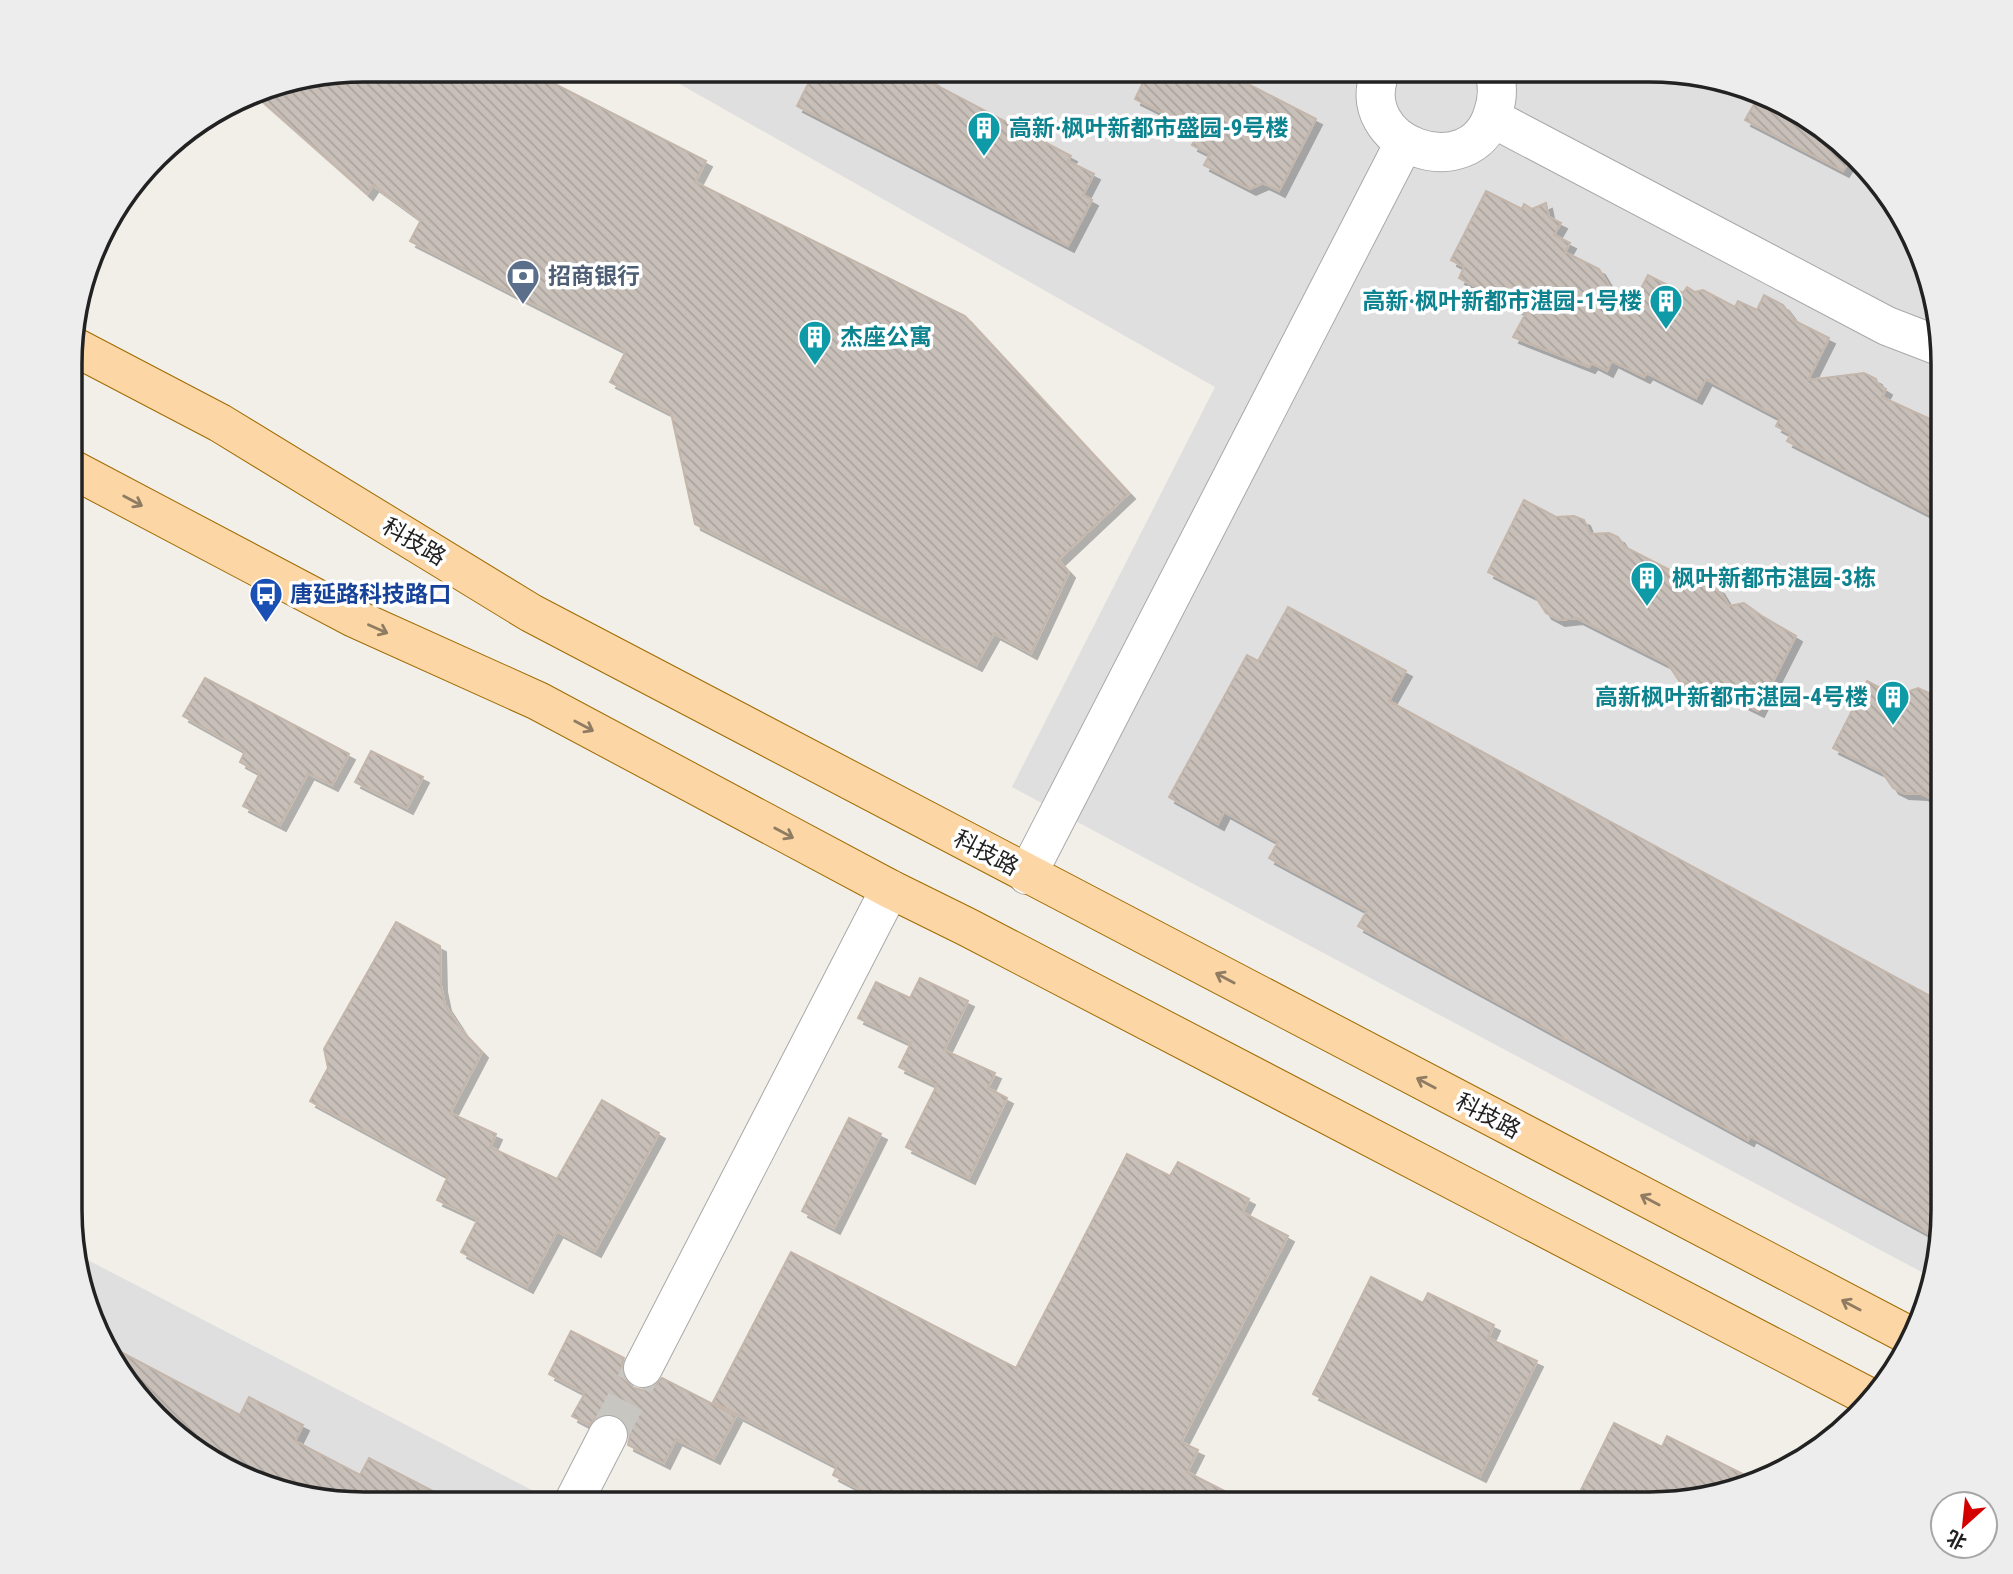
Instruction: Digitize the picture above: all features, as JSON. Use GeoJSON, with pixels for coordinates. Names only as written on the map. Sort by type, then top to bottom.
{"type":"FeatureCollection","features":[{"type":"Feature","properties":{"kind":"main road","name":"科技路"},"geometry":{"type":"LineString","coordinates":[[83,352],[220,423],[531,613],[1903,1332]]}},
{"type":"Feature","properties":{"kind":"main road"},"geometry":{"type":"LineString","coordinates":[[82,475],[354,618],[538,701],[890,889],[1863,1394]]}},
{"type":"Feature","properties":{"kind":"street"},"geometry":{"type":"LineString","coordinates":[[1379,82],[1376,94],[1380,113],[1390,130],[1405,143],[1424,151],[1444,152],[1464,146],[1480,135],[1492,118],[1498,98],[1496,82]]}},
{"type":"Feature","properties":{"kind":"street"},"geometry":{"type":"LineString","coordinates":[[1492,118],[1887,326],[1930,342]]}},
{"type":"Feature","properties":{"kind":"street"},"geometry":{"type":"LineString","coordinates":[[1027,875],[1405,143]]}},
{"type":"Feature","properties":{"kind":"street"},"geometry":{"type":"LineString","coordinates":[[643,1368],[890,889]]}},
{"type":"Feature","properties":{"kind":"street"},"geometry":{"type":"LineString","coordinates":[[579,1492],[608,1435]]}},
{"type":"Feature","properties":{"kind":"shaded area"},"geometry":{"type":"Polygon","coordinates":[[[676,82],[1667,83],[1722,92],[1774,111],[1835,152],[1861,178],[1893,223],[1909,256],[1921,291],[1930,346],[1931,1210],[1923,1273],[1012,787],[1215,387],[676,82]]]}},
{"type":"Feature","properties":{"kind":"shaded area"},"geometry":{"type":"Polygon","coordinates":[[[87,1260],[536,1492],[346,1491],[291,1482],[239,1463],[178,1422],[152,1396],[111,1335],[97,1300],[87,1260]]]}},
{"type":"Feature","properties":{"kind":"building","name":"杰座公寓"},"geometry":{"type":"Polygon","coordinates":[[[551,82],[706,161],[695,182],[965,316],[1129,493],[1058,560],[1069,572],[1031,653],[994,633],[976,665],[695,524],[671,413],[610,382],[626,351],[410,241],[421,220],[373,185],[367,194],[262,101],[309,88],[346,83],[551,82]]]}},
{"type":"Feature","properties":{"kind":"building","name":"高新·枫叶新都市盛园-9号楼"},"geometry":{"type":"Polygon","coordinates":[[[809,82],[932,82],[1071,156],[1068,161],[1094,174],[1083,195],[1092,200],[1068,246],[797,106],[809,82]]]}},
{"type":"Feature","properties":{"kind":"building"},"geometry":{"type":"Polygon","coordinates":[[[1143,82],[1244,82],[1316,119],[1279,191],[1263,183],[1250,189],[1204,165],[1210,154],[1192,145],[1199,131],[1135,99],[1143,82]]]}},
{"type":"Feature","properties":{"kind":"building"},"geometry":{"type":"Polygon","coordinates":[[[1755,103],[1774,111],[1805,130],[1847,164],[1843,171],[1745,120],[1755,103]]]}},
{"type":"Feature","properties":{"kind":"building","name":"高新·枫叶新都市湛园-1号楼"},"geometry":{"type":"Polygon","coordinates":[[[1486,191],[1522,209],[1524,204],[1532,209],[1546,203],[1549,217],[1561,223],[1554,235],[1570,243],[1565,252],[1599,269],[1627,316],[1648,275],[1683,293],[1687,287],[1695,292],[1703,290],[1735,307],[1738,301],[1757,310],[1764,295],[1783,305],[1795,321],[1829,338],[1808,380],[1864,373],[1876,379],[1878,384],[1886,389],[1882,397],[1931,419],[1931,515],[1787,441],[1791,434],[1776,426],[1780,418],[1706,379],[1696,398],[1647,373],[1644,377],[1612,361],[1607,371],[1592,363],[1589,367],[1513,337],[1526,313],[1459,278],[1464,267],[1451,260],[1486,191]]]}},
{"type":"Feature","properties":{"kind":"building","name":"枫叶新都市湛园-3栋"},"geometry":{"type":"Polygon","coordinates":[[[1524,500],[1556,517],[1574,516],[1584,520],[1590,534],[1609,533],[1618,537],[1625,547],[1691,581],[1701,580],[1718,588],[1729,606],[1744,603],[1796,636],[1758,711],[1710,687],[1680,682],[1668,664],[1577,618],[1559,620],[1546,613],[1535,596],[1488,572],[1524,500]]]}},
{"type":"Feature","properties":{"kind":"building"},"geometry":{"type":"Polygon","coordinates":[[[1288,607],[1406,671],[1389,701],[1931,996],[1929,1234],[1750,1136],[1748,1140],[1358,926],[1367,911],[1269,858],[1278,842],[1224,812],[1218,824],[1169,797],[1247,655],[1258,661],[1288,607]]]}},
{"type":"Feature","properties":{"kind":"building"},"geometry":{"type":"Polygon","coordinates":[[[205,678],[349,754],[332,785],[308,773],[280,825],[243,806],[260,773],[240,762],[245,751],[183,716],[205,678]]]}},
{"type":"Feature","properties":{"kind":"building","name":"高新枫叶新都市湛园-4号楼"},"geometry":{"type":"Polygon","coordinates":[[[1867,681],[1901,699],[1904,693],[1918,688],[1929,693],[1931,799],[1893,788],[1882,772],[1833,748],[1867,681]]]}},
{"type":"Feature","properties":{"kind":"building"},"geometry":{"type":"Polygon","coordinates":[[[371,751],[423,777],[407,808],[355,782],[371,751]]]}},
{"type":"Feature","properties":{"kind":"building"},"geometry":{"type":"Polygon","coordinates":[[[396,922],[440,946],[441,986],[445,1005],[462,1031],[482,1052],[450,1113],[496,1134],[490,1147],[557,1179],[602,1100],[659,1133],[595,1251],[557,1231],[527,1287],[461,1252],[478,1219],[437,1200],[448,1176],[310,1101],[328,1068],[324,1049],[396,922]]]}},
{"type":"Feature","properties":{"kind":"building"},"geometry":{"type":"Polygon","coordinates":[[[920,978],[968,1001],[944,1050],[995,1073],[988,1088],[1007,1098],[969,1178],[906,1147],[937,1085],[899,1067],[911,1043],[858,1018],[876,982],[910,998],[920,978]]]}},
{"type":"Feature","properties":{"kind":"building"},"geometry":{"type":"Polygon","coordinates":[[[849,1118],[881,1134],[834,1228],[802,1211],[849,1118]]]}},
{"type":"Feature","properties":{"kind":"building"},"geometry":{"type":"Polygon","coordinates":[[[1127,1154],[1170,1176],[1178,1162],[1249,1199],[1242,1212],[1288,1236],[1181,1442],[1198,1450],[1187,1472],[1226,1492],[865,1492],[833,1475],[837,1466],[713,1402],[791,1252],[1016,1368],[1127,1154]]]}},
{"type":"Feature","properties":{"kind":"building"},"geometry":{"type":"Polygon","coordinates":[[[1371,1277],[1423,1303],[1428,1293],[1494,1325],[1488,1338],[1537,1361],[1480,1476],[1313,1394],[1371,1277]]]}},
{"type":"Feature","properties":{"kind":"building"},"geometry":{"type":"Polygon","coordinates":[[[571,1331],[624,1358],[621,1368],[624,1379],[634,1388],[643,1390],[654,1387],[662,1378],[736,1416],[714,1458],[676,1439],[664,1463],[628,1445],[630,1435],[627,1424],[617,1415],[606,1413],[597,1416],[589,1425],[572,1416],[585,1393],[549,1374],[571,1331]]]}},
{"type":"Feature","properties":{"kind":"building"},"geometry":{"type":"Polygon","coordinates":[[[121,1352],[240,1415],[249,1397],[303,1425],[295,1441],[360,1475],[369,1458],[435,1492],[327,1489],[274,1477],[239,1463],[178,1422],[152,1396],[121,1352]]]}},
{"type":"Feature","properties":{"kind":"building"},"geometry":{"type":"Polygon","coordinates":[[[1614,1423],[1662,1447],[1667,1436],[1745,1475],[1704,1486],[1667,1491],[1580,1492],[1614,1423]]]}},
{"type":"Feature","properties":{"kind":"tunnel"},"geometry":{"type":"LineString","coordinates":[[608,1435],[643,1368]]}},
{"type":"Feature","properties":{"kind":"place","name":"高新·枫叶新都市盛园-9号楼"},"geometry":{"type":"Point","coordinates":[984,158]}},
{"type":"Feature","properties":{"kind":"place","name":"招商银行"},"geometry":{"type":"Point","coordinates":[523,306]}},
{"type":"Feature","properties":{"kind":"place","name":"高新·枫叶新都市湛园-1号楼"},"geometry":{"type":"Point","coordinates":[1666,331]}},
{"type":"Feature","properties":{"kind":"place","name":"杰座公寓"},"geometry":{"type":"Point","coordinates":[815,367]}},
{"type":"Feature","properties":{"kind":"place","name":"枫叶新都市湛园-3栋"},"geometry":{"type":"Point","coordinates":[1647,608]}},
{"type":"Feature","properties":{"kind":"place","name":"唐延路科技路口"},"geometry":{"type":"Point","coordinates":[266,624]}},
{"type":"Feature","properties":{"kind":"place","name":"高新枫叶新都市湛园-4号楼"},"geometry":{"type":"Point","coordinates":[1893,727]}}]}
